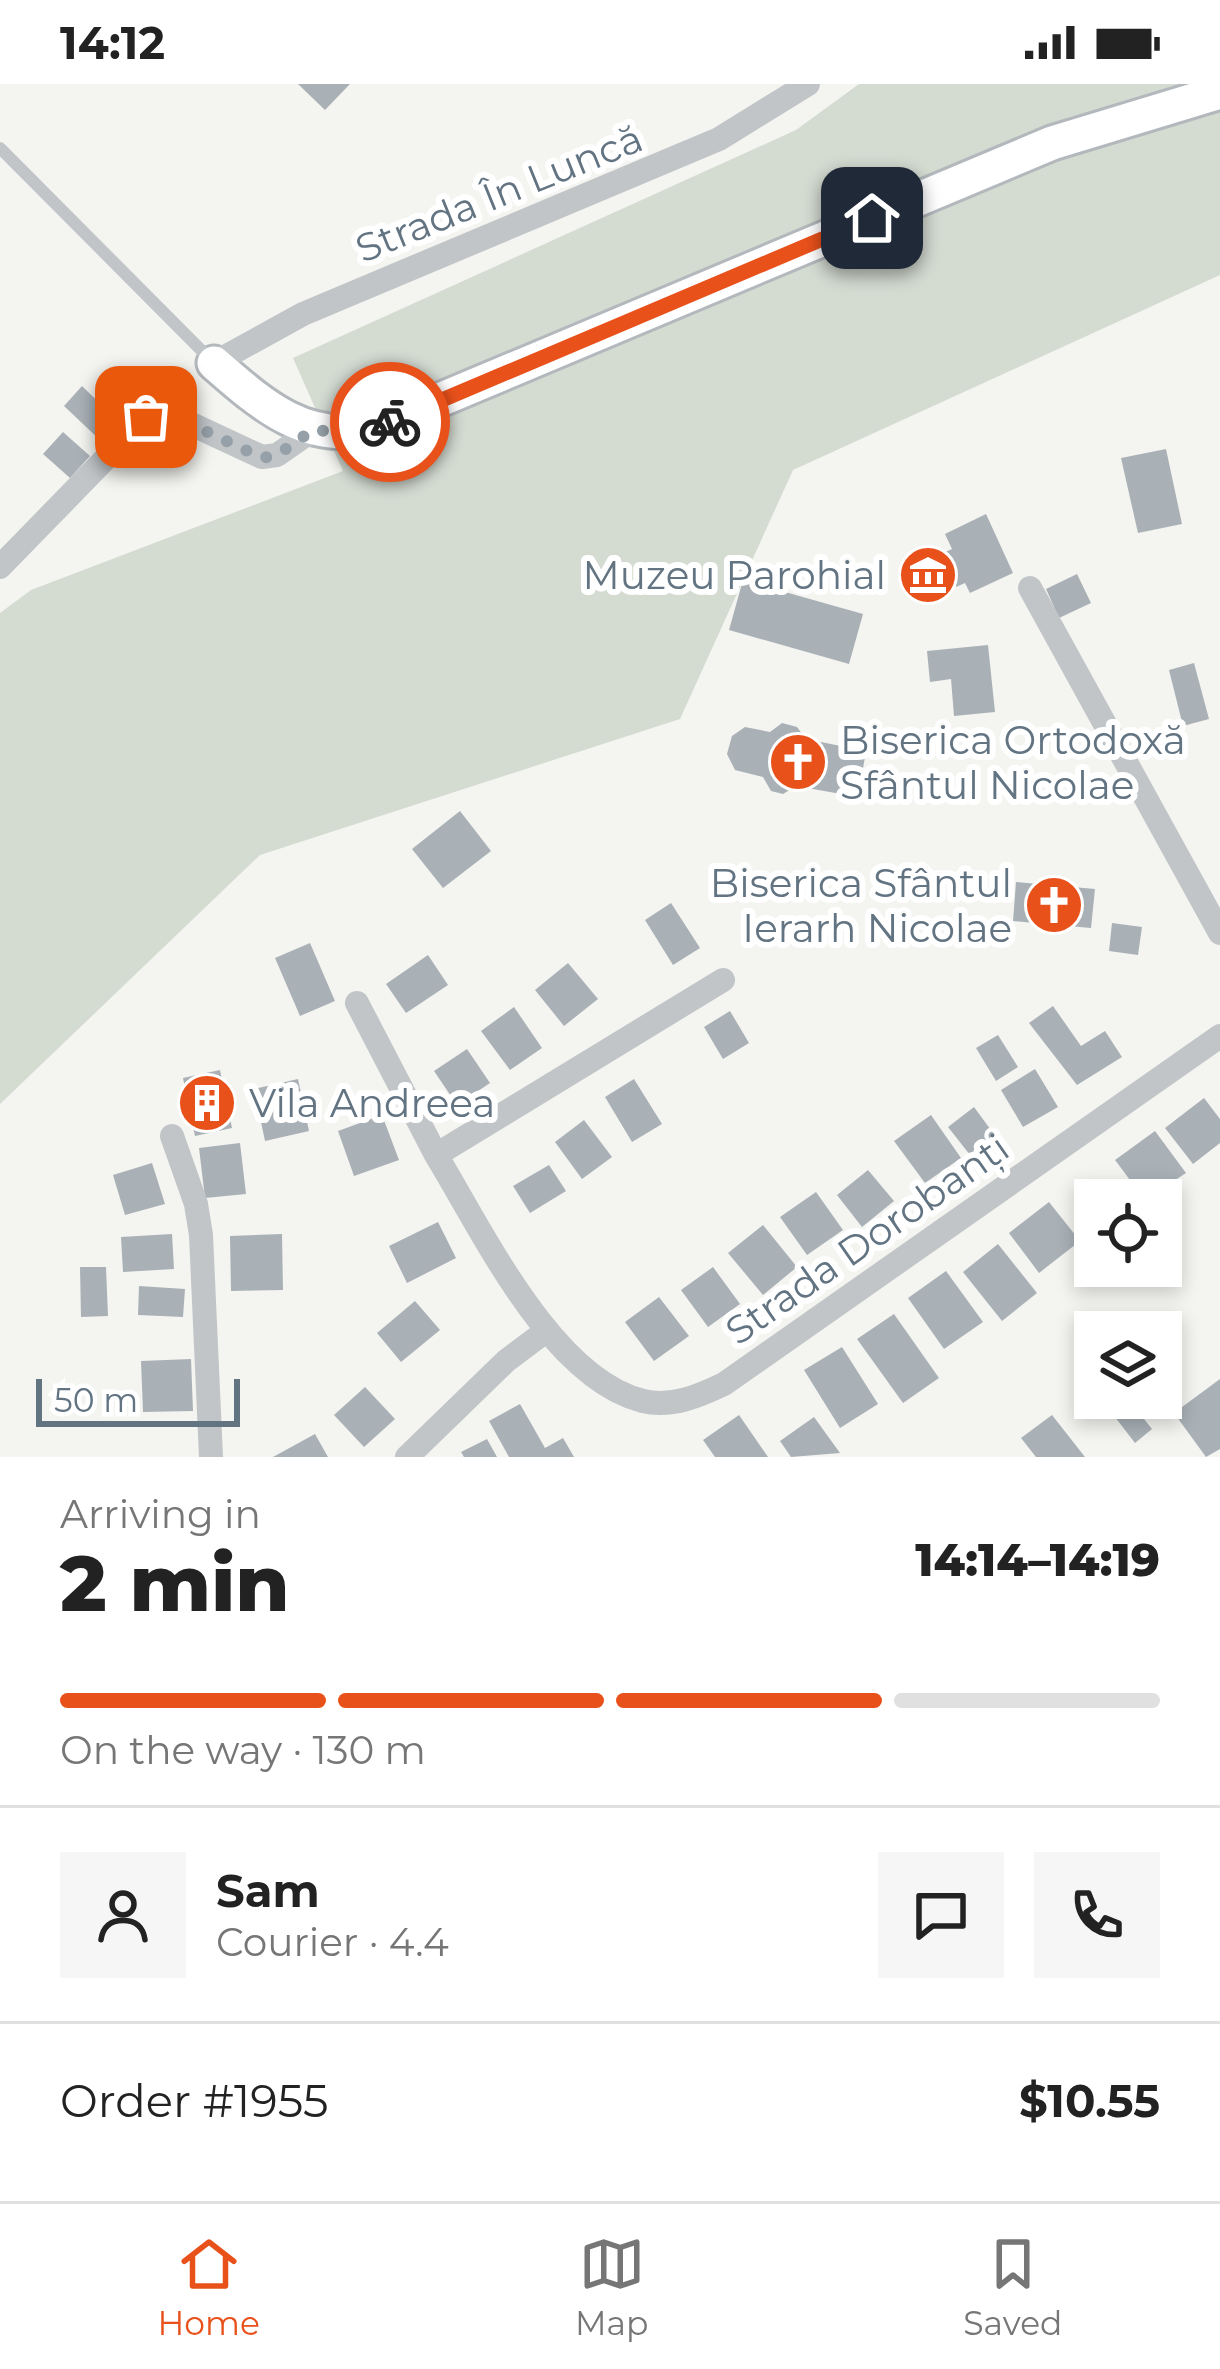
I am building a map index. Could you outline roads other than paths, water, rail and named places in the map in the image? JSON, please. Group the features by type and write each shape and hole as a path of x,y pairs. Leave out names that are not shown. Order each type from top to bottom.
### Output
{"street":[{"name":"Strada În Luncă","path":"214,363 303,314 718,139 808,84"},
{"path":"214,363 259,402 313,430 335,434 373,428 1052,143 1220,92"},
{"path":"0,567 146,417 176,417 262,458 277,455 313,430"},
{"path":"1030,588 1220,933"},
{"path":"436,1155 723,980"},
{"name":"Strada Dorobanți","path":"357,1004 436,1155 546,1331 618,1392 646,1402 680,1402 705,1393 1220,1036"},
{"path":"172,1136 196,1204 201,1235 211,1457"},
{"path":"407,1457 506,1361 546,1331"}],"lane":[{"path":"0,148 214,363"}],"place":[{"name":"Muzeu Parohial","path":"928,575"},
{"name":"Biserica Ortodoxă Sfântul Nicolae","path":"798,762"},
{"name":"Biserica Sfântul Ierarh Nicolae","path":"1054,905"},
{"name":"Vila Andreea","path":"207,1103"}]}
